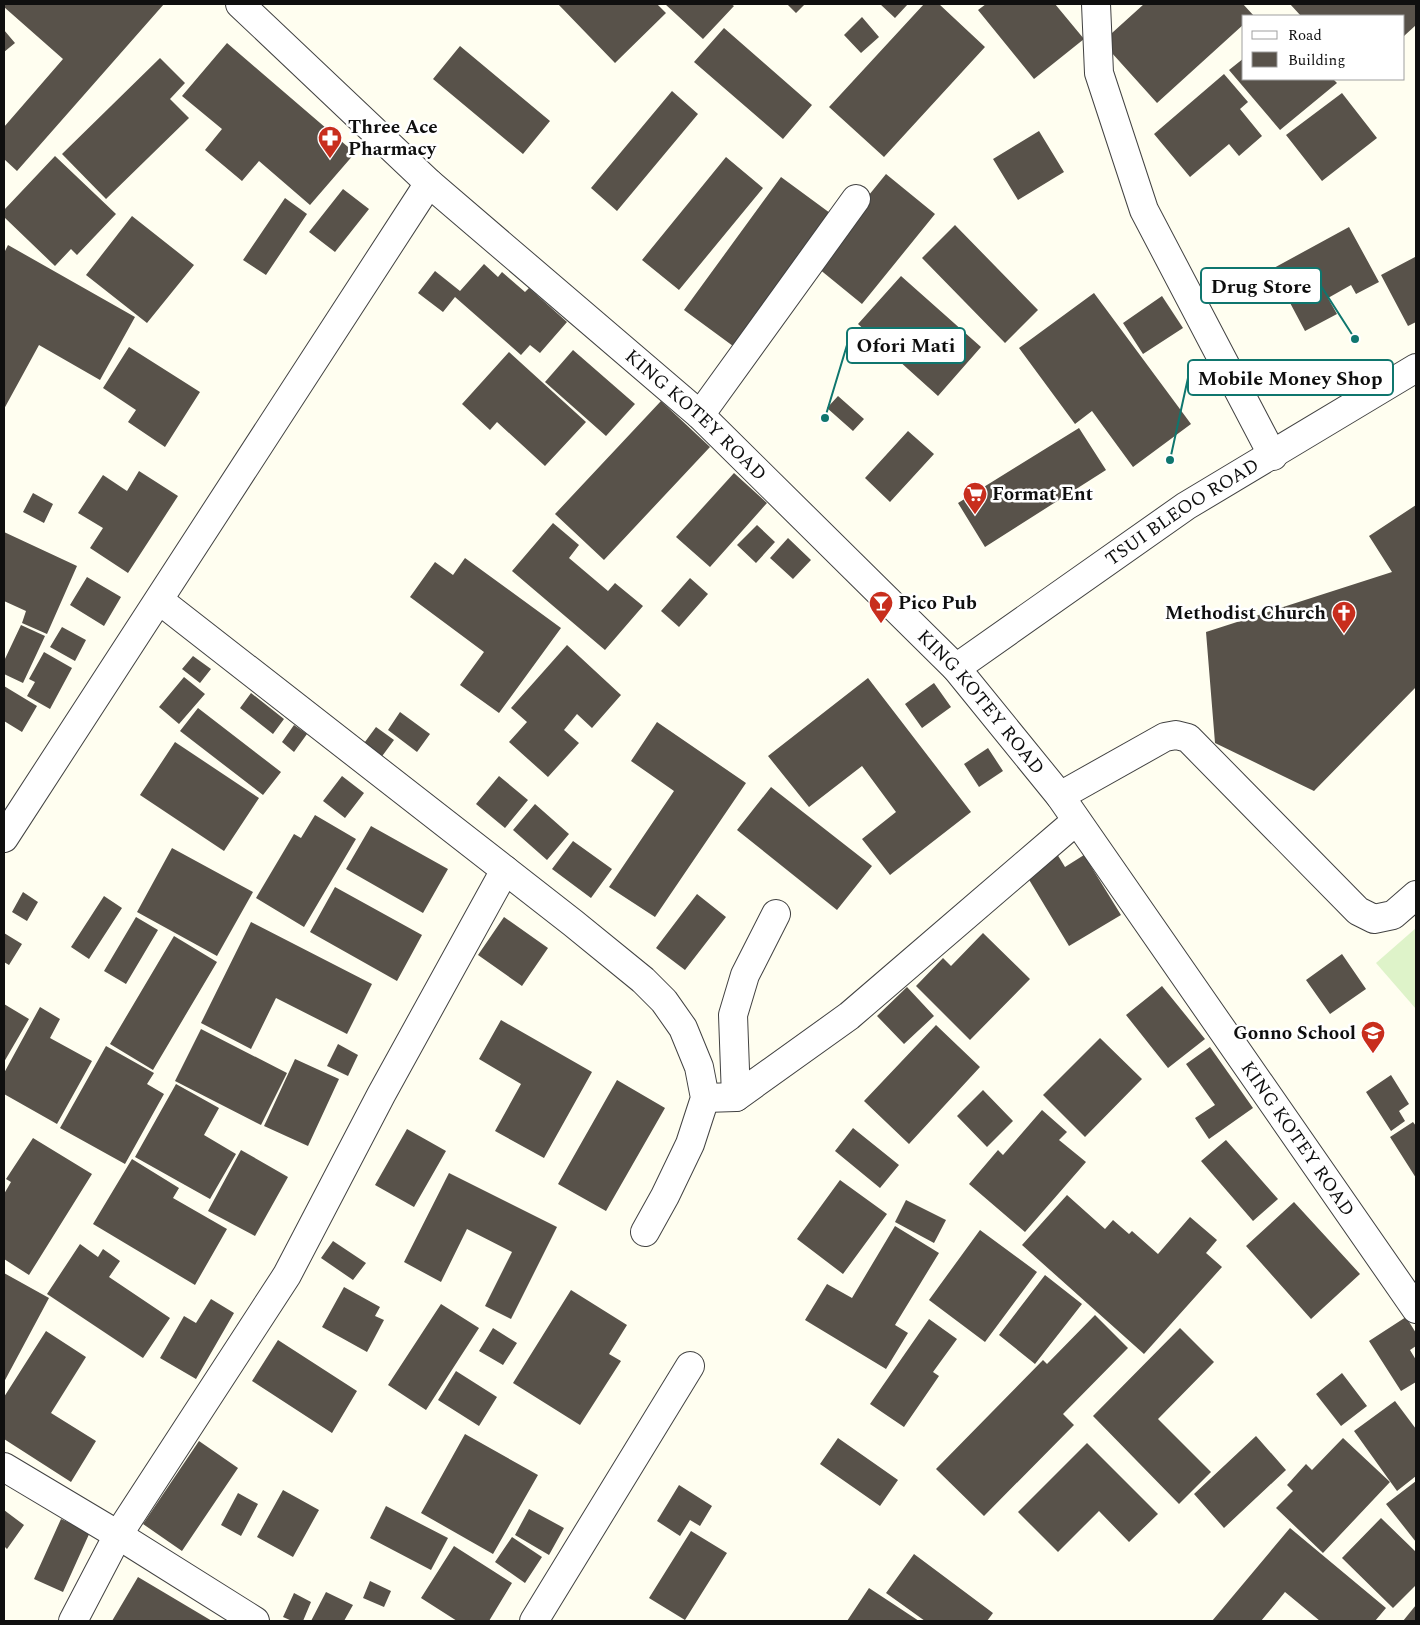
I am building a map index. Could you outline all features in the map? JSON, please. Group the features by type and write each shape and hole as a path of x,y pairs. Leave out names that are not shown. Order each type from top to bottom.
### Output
{"street":[{"name":"KING KOTEY ROAD","path":"240,4 429,183 700,415 956,668 1060,796 1416,1309"},
{"path":"1096,4 1099,73 1144,210 1273,456"},
{"path":"4,838 429,183"},
{"path":"700,415 856,199"},
{"name":"TSUI BLEOO ROAD","path":"956,668 1186,506 1273,456 1416,368"},
{"path":"159,600 505,870 643,980 664,1001 683,1028 699,1067 705,1098 690,1144 645,1232"},
{"path":"1060,796 1166,737 1176,735 1188,738 1358,911 1374,919 1393,915 1416,895"},
{"path":"705,1098 736,1097 849,1016 1076,821"},
{"path":"73,1621 118,1535 287,1275 381,1095 505,870"},
{"path":"736,1097 733,1015 745,975 776,914"},
{"path":"534,1621 690,1366"},
{"path":"4,1467 118,1535 255,1621"}],"green space":[{"path":"1416,928 1416,1009 1376,963"}],"building":[{"path":"4,4 164,4 17,171 4,159 4,127 63,59 4,7"},
{"path":"558,4 657,4 666,13 615,63"},
{"path":"665,4 731,4 734,6 703,39"},
{"path":"787,4 805,4 796,13"},
{"path":"880,4 908,4 895,18"},
{"path":"924,4 939,4 985,47 884,157 829,107"},
{"path":"986,4 1055,4 1084,39 1034,79 978,10"},
{"path":"1144,4 1243,4 1253,15 1242,15 1242,26 1157,103 1102,42"},
{"path":"1290,4 1416,4 1416,25 1405,35 1405,15 1300,15"},
{"path":"862,17 879,37 861,53 844,35"},
{"path":"724,28 812,105 783,139 694,62"},
{"path":"4,30 15,43 4,52"},
{"path":"227,43 355,153 310,205 259,161 242,181 205,150 222,129 182,96"},
{"path":"460,46 550,121 523,154 433,79"},
{"path":"160,58 185,83 170,99 189,118 106,199 62,154"},
{"path":"1242,60 1242,80 1334,80 1337,83 1280,130 1229,70"},
{"path":"1224,74 1248,102 1240,109 1262,136 1239,156 1229,144 1190,177 1154,134"},
{"path":"672,91 698,114 617,211 591,188"},
{"path":"1342,93 1377,138 1322,181 1286,135"},
{"path":"1039,131 1064,172 1018,200 993,159"},
{"path":"55,156 116,214 77,255 71,249 55,266 4,217 4,210"},
{"path":"726,157 763,188 679,290 642,260"},
{"path":"886,174 935,214 862,304 813,264"},
{"path":"781,177 830,213 733,346 684,310"},
{"path":"343,189 369,209 335,252 309,232"},
{"path":"285,198 307,214 266,275 243,260"},
{"path":"132,216 194,265 147,323 86,275"},
{"path":"955,225 1038,310 1005,343 922,258"},
{"path":"1349,227 1379,282 1356,294 1351,285 1328,298 1337,314 1305,331 1272,269"},
{"path":"8,245 135,317 100,380 39,345 4,409 4,253"},
{"path":"1415,257 1416,322 1408,326 1381,275"},
{"path":"484,264 498,277 502,272 525,292 529,288 567,322 540,353 530,345 521,355 455,297 443,312 418,293 435,271 460,291"},
{"path":"901,276 981,347 938,396 858,324"},
{"path":"1094,293 1191,424 1133,467 1092,411 1075,424 1019,348"},
{"path":"1162,296 1183,328 1143,354 1123,323"},
{"path":"129,347 200,392 165,447 128,422 136,410 103,388"},
{"path":"573,350 635,404 606,436 545,382"},
{"path":"509,352 586,422 545,466 497,422 490,430 462,404"},
{"path":"838,396 864,419 853,431 827,408"},
{"path":"661,401 710,447 604,560 555,514"},
{"path":"1079,428 1106,470 985,547 958,503"},
{"path":"908,431 934,454 890,502 865,478"},
{"path":"139,471 178,496 128,573 90,548 103,528 78,513 103,475 127,491"},
{"path":"734,473 767,503 710,567 676,537"},
{"path":"33,493 53,504 44,523 23,512"},
{"path":"1416,505 1416,687 1314,791 1215,743 1206,632 1392,572 1369,536"},
{"path":"553,523 579,545 569,558 608,591 615,583 643,606 605,650 512,571"},
{"path":"757,525 775,542 756,563 737,545"},
{"path":"4,532 77,566 47,634 22,623 26,611 4,601"},
{"path":"788,538 811,560 793,579 770,558"},
{"path":"465,558 561,628 499,713 460,685 484,652 410,597 435,562 453,575"},
{"path":"87,577 121,597 104,626 70,605"},
{"path":"690,578 708,594 679,627 661,611"},
{"path":"21,625 45,636 23,683 4,674 4,661"},
{"path":"62,627 86,640 75,661 50,647"},
{"path":"567,645 621,695 592,728 577,714 564,730 579,743 548,777 509,742 527,722 511,708"},
{"path":"44,652 72,668 50,709 27,696 35,682 29,679"},
{"path":"193,656 211,669 200,683 182,669"},
{"path":"184,677 205,694 179,724 159,707"},
{"path":"868,678 971,812 890,875 862,839 896,812 862,766 809,807 768,756"},
{"path":"934,683 951,707 922,728 905,704"},
{"path":"4,686 37,706 22,732 4,721"},
{"path":"251,693 284,719 273,734 240,708"},
{"path":"198,708 281,772 263,795 180,731"},
{"path":"400,712 430,734 417,752 388,730"},
{"path":"657,722 746,783 655,917 609,887 674,791 631,761"},
{"path":"294,725 307,734 294,752 282,742"},
{"path":"376,727 394,740 380,759 362,746"},
{"path":"175,742 259,798 224,851 140,795"},
{"path":"988,748 1003,771 979,787 964,764"},
{"path":"342,776 364,793 345,818 323,801"},
{"path":"499,776 528,800 505,828 476,804"},
{"path":"771,787 872,866 837,910 737,830"},
{"path":"535,804 569,834 547,860 513,830"},
{"path":"315,815 356,839 304,927 256,898 294,834 301,838"},
{"path":"371,826 448,869 423,913 346,869"},
{"path":"573,841 612,869 591,898 552,869"},
{"path":"172,848 253,892 217,956 137,912"},
{"path":"1057,854 1065,867 1084,855 1121,915 1069,946 1025,873"},
{"path":"335,887 422,935 397,981 310,932"},
{"path":"23,892 38,902 27,921 12,912"},
{"path":"697,894 726,917 685,970 656,948"},
{"path":"104,896 122,908 89,959 71,947"},
{"path":"136,917 158,930 126,984 104,971"},
{"path":"504,917 548,948 522,986 478,955"},
{"path":"251,922 372,984 347,1034 276,998 251,1049 201,1023"},
{"path":"4,933 22,944 9,965 4,962"},
{"path":"983,933 1030,979 970,1040 916,986 943,958 951,966"},
{"path":"174,936 217,962 153,1070 110,1044"},
{"path":"1342,954 1366,989 1330,1014 1306,980"},
{"path":"1162,986 1205,1039 1168,1068 1126,1015"},
{"path":"907,987 934,1016 904,1044 877,1016"},
{"path":"4,1004 29,1019 4,1062"},
{"path":"40,1007 60,1019 50,1038 92,1061 57,1124 4,1094 4,1073"},
{"path":"501,1020 592,1072 544,1158 495,1131 521,1084 479,1059"},
{"path":"936,1025 980,1067 909,1144 864,1101"},
{"path":"201,1029 287,1073 261,1125 175,1081"},
{"path":"1100,1038 1142,1079 1085,1137 1043,1095"},
{"path":"338,1044 358,1055 348,1076 327,1066"},
{"path":"106,1046 154,1073 147,1084 164,1094 125,1164 60,1128"},
{"path":"1210,1047 1253,1108 1209,1139 1195,1118 1215,1105 1186,1064"},
{"path":"295,1059 339,1079 308,1146 264,1126"},
{"path":"1391,1075 1409,1104 1399,1111 1405,1121 1391,1131 1366,1092"},
{"path":"617,1080 665,1108 606,1211 558,1184"},
{"path":"176,1084 219,1108 204,1135 236,1154 210,1199 135,1157"},
{"path":"983,1090 1013,1121 987,1147 957,1116"},
{"path":"1042,1110 1067,1132 1059,1140 1086,1162 1025,1232 969,1184 998,1150 1003,1155"},
{"path":"1413,1122 1416,1126 1416,1178 1390,1137"},
{"path":"853,1128 899,1165 880,1188 835,1151"},
{"path":"407,1129 446,1151 414,1207 375,1185"},
{"path":"33,1138 92,1174 29,1275 4,1259 4,1194 11,1182 6,1179"},
{"path":"1226,1140 1278,1199 1253,1221 1201,1161"},
{"path":"241,1150 288,1177 255,1236 208,1211"},
{"path":"132,1159 179,1188 173,1198 227,1229 195,1285 93,1224"},
{"path":"449,1173 557,1227 511,1319 485,1306 512,1252 467,1229 441,1282 404,1262"},
{"path":"840,1180 887,1214 843,1274 797,1239"},
{"path":"1067,1195 1105,1229 1113,1220 1129,1234 1132,1231 1158,1254 1190,1217 1217,1240 1206,1253 1222,1267 1144,1354 1022,1245"},
{"path":"906,1200 946,1220 934,1243 895,1222"},
{"path":"1294,1202 1360,1274 1311,1319 1246,1246"},
{"path":"895,1226 939,1253 895,1325 908,1333 886,1369 805,1320 827,1284 852,1298"},
{"path":"980,1230 1037,1272 985,1342 929,1300"},
{"path":"333,1241 366,1263 353,1280 321,1258"},
{"path":"80,1244 98,1257 103,1249 120,1261 109,1277 170,1318 143,1358 47,1294"},
{"path":"4,1273 49,1298 4,1382"},
{"path":"1045,1275 1082,1304 1035,1364 999,1335"},
{"path":"344,1287 380,1307 375,1316 384,1320 367,1352 322,1327"},
{"path":"571,1290 627,1325 609,1354 621,1361 580,1425 513,1383"},
{"path":"211,1299 234,1313 196,1379 160,1358 184,1316 196,1323"},
{"path":"441,1304 479,1328 426,1410 388,1385"},
{"path":"1095,1315 1128,1348 1063,1414 1074,1425 984,1516 936,1469 1043,1360 1047,1364"},
{"path":"1406,1317 1416,1333 1416,1346 1410,1350 1416,1360 1416,1382 1401,1391 1369,1341"},
{"path":"929,1319 957,1339 933,1372 939,1376 904,1427 870,1404"},
{"path":"493,1328 517,1343 503,1365 479,1351"},
{"path":"1180,1328 1214,1362 1158,1419 1211,1472 1179,1504 1093,1416"},
{"path":"46,1331 86,1357 51,1413 96,1441 71,1482 4,1439 4,1397"},
{"path":"278,1340 357,1391 332,1433 252,1381"},
{"path":"456,1371 497,1397 479,1426 438,1400"},
{"path":"1342,1373 1367,1406 1341,1426 1316,1394"},
{"path":"1395,1401 1416,1429 1416,1476 1397,1491 1354,1431"},
{"path":"465,1434 538,1475 493,1554 421,1513"},
{"path":"1256,1436 1286,1470 1224,1528 1194,1494"},
{"path":"838,1438 898,1480 880,1506 820,1464"},
{"path":"1343,1438 1390,1482 1323,1553 1276,1508 1293,1491 1287,1485 1306,1464 1312,1470"},
{"path":"199,1441 238,1468 182,1551 143,1524"},
{"path":"1087,1443 1158,1514 1129,1542 1099,1511 1058,1552 1018,1512"},
{"path":"1416,1481 1416,1542 1386,1504"},
{"path":"679,1485 712,1506 700,1526 690,1520 680,1536 657,1521"},
{"path":"283,1490 319,1510 293,1557 257,1537"},
{"path":"238,1493 258,1504 241,1536 221,1525"},
{"path":"386,1506 448,1538 431,1570 370,1538"},
{"path":"529,1509 564,1528 549,1555 515,1535"},
{"path":"4,1510 24,1525 7,1549 4,1546"},
{"path":"1381,1518 1416,1552 1416,1585 1393,1608 1342,1558"},
{"path":"61,1519 90,1532 63,1592 34,1579"},
{"path":"1290,1528 1386,1608 1375,1621 1320,1621 1285,1592 1261,1621 1212,1621"},
{"path":"691,1531 727,1553 685,1620 649,1598"},
{"path":"512,1537 542,1557 525,1583 495,1562"},
{"path":"454,1546 512,1583 489,1621 457,1621 421,1598"},
{"path":"914,1554 993,1613 987,1621 925,1621 886,1593"},
{"path":"138,1577 212,1621 112,1621"},
{"path":"370,1581 391,1591 384,1607 363,1598"},
{"path":"869,1588 919,1621 847,1621"},
{"path":"326,1592 353,1605 344,1621 311,1621"},
{"path":"294,1593 311,1602 303,1621 292,1621 283,1617"},
{"path":"1416,1605 1416,1621 1403,1621"}],"place":[{"name":"Three Ace Pharmacy","path":"330,159"},
{"name":"Drug Store","path":"1355,339"},
{"name":"Ofori Mati","path":"825,418"},
{"name":"Mobile Money Shop","path":"1170,460"},
{"name":"Format Ent","path":"975,515"},
{"name":"Pico Pub","path":"881,624"},
{"name":"Methodist Church","path":"1344,634"},
{"name":"Gonno School","path":"1373,1054"}]}
